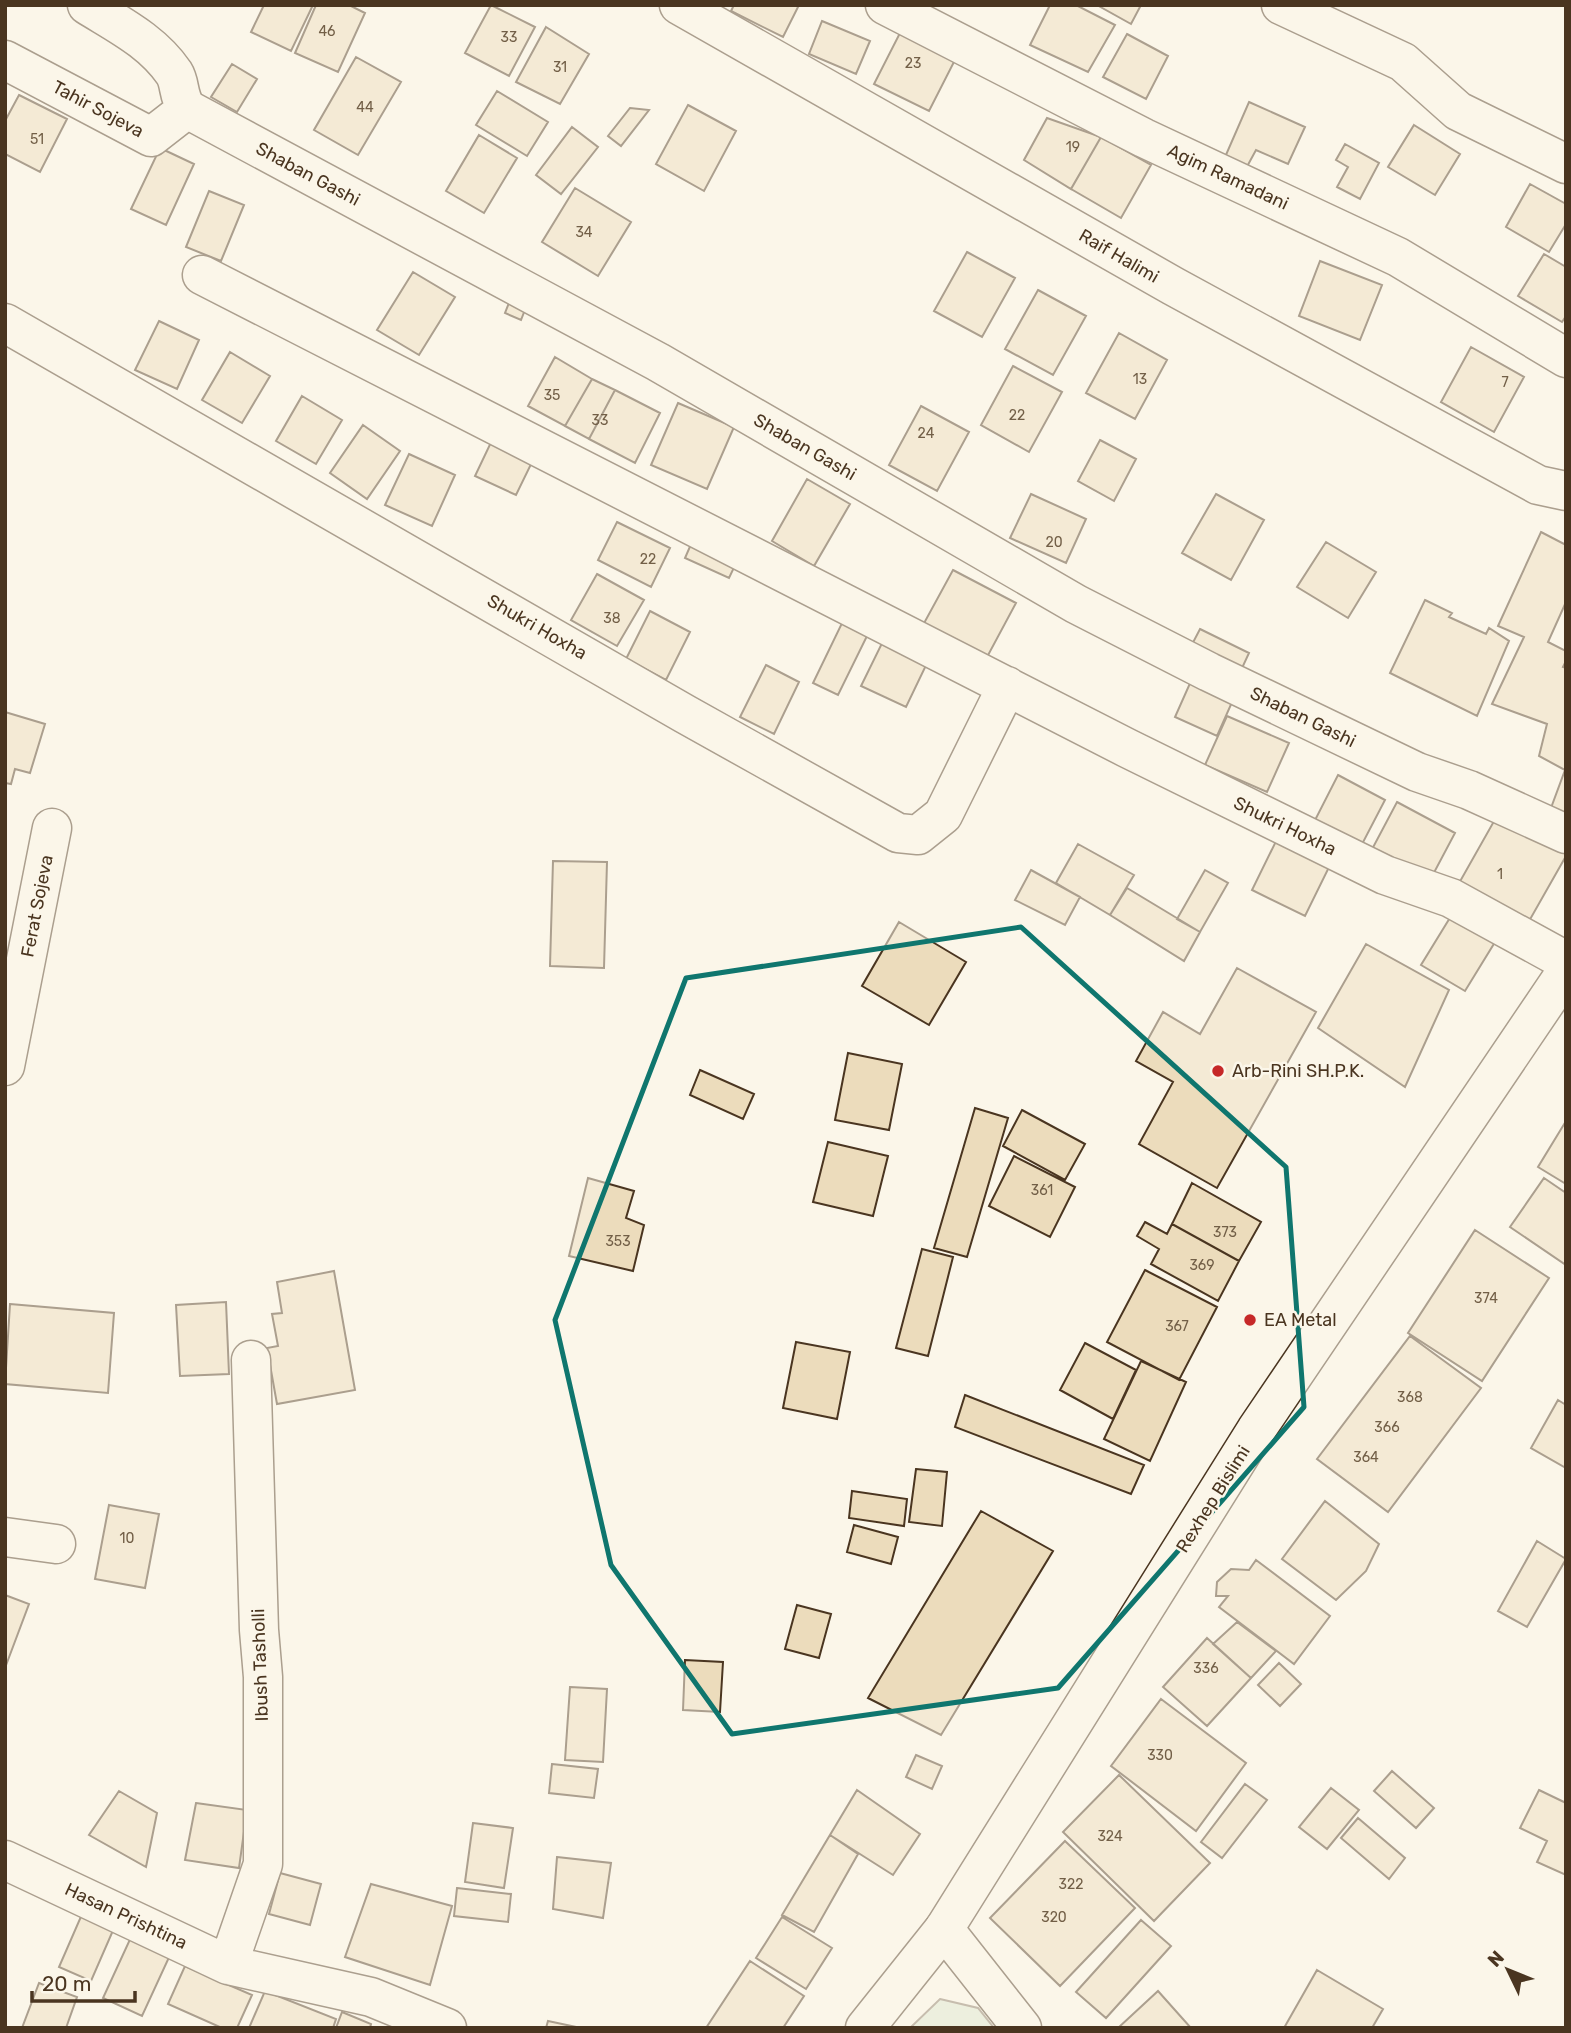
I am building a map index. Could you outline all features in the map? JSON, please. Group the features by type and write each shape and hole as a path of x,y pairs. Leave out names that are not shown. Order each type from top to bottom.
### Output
{"street":[{"path":"87,5 142,37 176,75 179,99 187,109"},
{"name":"Raif Halimi","path":"679,5 1173,286 1538,485 1566,491"},
{"name":"Agim Ramadani","path":"885,5 1144,138 1398,257 1566,358"},
{"path":"1281,5 1403,62 1458,111 1566,164"},
{"name":"Tahir Sojeva","path":"5,60 151,137 187,109"},
{"name":"Shaban Gashi","path":"187,109 658,362 1076,604 1209,672 1417,772 1469,790 1566,834"},
{"name":"Shukri Hoxha","path":"202,275 1385,875 1451,898 1566,961"},
{"name":"Shukri Hoxha","path":"5,323 685,714 898,833 918,835 943,815 1007,685"},
{"name":"Ferat Sojeva","path":"5,1066 52,828"},
{"name":"Rexhep Bislimi","path":"865,2028 944,1928 1256,1430 1566,972"},
{"name":"Ibush Tasholli","path":"228,1965 263,1864 262,1677 251,1360"},
{"path":"5,1537 56,1544"},
{"name":"Hasan Prishtina","path":"5,1860 228,1965 371,1997 447,2028"},
{"path":"944,1928 1021,2028"}],"highlighted area":[{"path":"1021,927 1286,1167 1304,1407 1058,1688 732,1734 611,1565 555,1320 686,978"}],"green space":[{"path":"940,1999 978,2008 994,2028 910,2028"}],"building":[{"path":"264,5 313,5 291,51 251,32"},
{"path":"316,5 349,5 365,13 338,72 295,53"},
{"path":"491,5 535,27 509,76 465,53"},
{"path":"734,5 799,5 783,37 731,11"},
{"path":"1050,5 1076,5 1115,25 1088,72 1030,45"},
{"path":"1097,5 1141,5 1131,24"},
{"path":"822,21 870,41 856,74 809,54"},
{"path":"546,27 589,54 560,104 516,82"},
{"path":"902,29 957,56 929,111 874,84"},
{"path":"1127,34 1168,56 1146,99 1103,77"},
{"path":"356,57 401,82 358,155 314,130"},
{"path":"232,64 257,79 237,112 211,97"},
{"path":"497,91 548,122 527,156 476,125"},
{"path":"19,95 67,119 40,172 5,154 5,121"},
{"path":"1249,102 1305,127 1288,164 1256,150 1243,174 1222,164"},
{"path":"688,105 736,131 704,191 656,164"},
{"path":"630,108 649,110 621,146 608,136"},
{"path":"1047,118 1101,137 1071,189 1024,160"},
{"path":"1414,125 1460,154 1435,195 1388,167"},
{"path":"572,127 598,147 561,194 536,175"},
{"path":"479,135 517,158 484,213 446,191"},
{"path":"1101,137 1151,165 1121,218 1071,189"},
{"path":"1345,144 1379,163 1360,199 1337,187 1348,167 1336,160"},
{"path":"160,148 194,164 166,225 131,209"},
{"path":"1530,184 1566,204 1566,224 1549,252 1506,227"},
{"path":"575,188 631,222 598,276 542,242"},
{"path":"209,191 244,205 221,261 186,247"},
{"path":"967,252 1015,278 982,337 934,311"},
{"path":"1544,254 1566,267 1566,316 1562,322 1518,296"},
{"path":"1320,261 1382,285 1360,340 1299,316"},
{"path":"413,272 455,297 419,355 377,330"},
{"path":"1038,290 1086,316 1053,375 1005,349"},
{"path":"512,295 528,302 521,320 505,313"},
{"path":"159,321 199,340 177,389 135,370"},
{"path":"1119,333 1167,360 1135,419 1086,393"},
{"path":"1471,347 1524,377 1494,432 1441,402"},
{"path":"230,352 270,376 242,423 202,400"},
{"path":"555,357 592,379 565,426 528,406"},
{"path":"1013,366 1062,392 1029,452 981,425"},
{"path":"592,379 615,390 589,439 565,426"},
{"path":"615,390 660,413 635,463 589,439"},
{"path":"302,396 342,420 316,464 276,441"},
{"path":"678,403 734,427 707,489 651,465"},
{"path":"921,406 969,432 937,491 889,465"},
{"path":"363,425 400,451 367,499 330,473"},
{"path":"494,436 535,456 516,495 475,476"},
{"path":"1100,440 1136,459 1114,501 1078,481"},
{"path":"409,454 455,475 432,526 385,505"},
{"path":"807,479 850,504 814,566 772,541"},
{"path":"1031,494 1086,519 1066,563 1010,538"},
{"path":"1216,494 1264,520 1231,580 1182,553"},
{"path":"617,522 670,548 651,587 598,560"},
{"path":"1541,532 1564,544 1566,542 1566,602 1548,642 1566,651 1563,667 1566,668 1566,815 1551,808 1565,770 1539,756 1547,724 1492,704 1524,637 1498,626"},
{"path":"695,535 740,555 729,578 685,558"},
{"path":"1326,542 1376,572 1348,618 1297,587"},
{"path":"953,570 1016,603 986,659 923,625"},
{"path":"597,574 644,600 617,646 571,620"},
{"path":"1425,600 1452,613 1449,617 1486,634 1489,628 1509,641 1477,716 1390,673"},
{"path":"650,611 690,632 666,680 626,659"},
{"path":"843,621 868,634 838,695 813,683"},
{"path":"1200,629 1249,653 1237,679 1187,654"},
{"path":"886,635 930,657 906,707 861,686"},
{"path":"766,665 799,682 774,734 740,717"},
{"path":"1195,672 1237,691 1217,736 1175,717"},
{"path":"5,712 45,724 30,773 15,769 11,784 5,783"},
{"path":"1227,716 1289,743 1267,792 1205,765"},
{"path":"1338,775 1385,800 1359,850 1312,826"},
{"path":"1397,802 1455,833 1428,884 1370,853"},
{"path":"1502,807 1566,842 1566,856 1524,930 1454,892"},
{"path":"1282,829 1335,855 1305,916 1252,890"},
{"path":"1078,844 1134,875 1110,915 1056,883"},
{"path":"553,861 607,862 604,968 550,966"},
{"path":"1031,870 1080,897 1065,925 1015,900"},
{"path":"1205,870 1228,883 1200,932 1177,919"},
{"path":"1127,888 1200,932 1184,961 1110,915"},
{"path":"1459,903 1503,929 1465,991 1421,965"},
{"path":"899,922 966,962 929,1025 862,986"},
{"path":"1366,944 1449,990 1405,1087 1318,1028"},
{"name":"Arb-Rini SH.P.K.","path":"1237,968 1316,1012 1217,1188 1139,1144 1173,1082 1136,1061 1163,1012 1200,1034"},
{"path":"848,1053 902,1064 889,1130 835,1120"},
{"path":"700,1070 754,1094 743,1119 690,1095"},
{"path":"975,1108 1008,1118 967,1257 934,1248"},
{"path":"1022,1110 1085,1144 1065,1180 1003,1146"},
{"path":"1566,1121 1566,1184 1538,1167"},
{"path":"828,1142 888,1156 873,1216 813,1202"},
{"path":"1014,1156 1075,1187 1050,1237 989,1206"},
{"path":"588,1178 634,1191 626,1218 644,1225 633,1271 569,1256"},
{"path":"1544,1178 1566,1193 1566,1265 1510,1227"},
{"path":"1192,1183 1261,1222 1239,1261 1172,1224"},
{"path":"1145,1222 1167,1234 1172,1224 1239,1261 1218,1301 1151,1264 1159,1249 1137,1236"},
{"path":"1475,1230 1549,1278 1482,1381 1408,1333"},
{"path":"922,1249 953,1257 928,1356 896,1348"},
{"path":"1145,1270 1217,1307 1179,1380 1107,1342"},
{"path":"334,1271 355,1390 277,1404 267,1348 278,1346 272,1314 282,1313 277,1282"},
{"path":"226,1302 229,1374 180,1376 176,1305"},
{"path":"10,1304 114,1313 108,1393 5,1384"},
{"path":"1410,1336 1481,1388 1388,1512 1317,1459"},
{"path":"796,1342 850,1352 837,1419 783,1408"},
{"path":"1085,1343 1136,1370 1113,1419 1060,1390"},
{"path":"1141,1361 1186,1382 1150,1461 1104,1439"},
{"path":"965,1395 1144,1465 1131,1494 955,1427"},
{"path":"1558,1400 1566,1405 1566,1468 1531,1448"},
{"path":"916,1469 947,1472 942,1526 909,1522"},
{"path":"852,1491 907,1499 904,1526 849,1518"},
{"path":"1325,1501 1379,1544 1366,1571 1336,1600 1282,1559"},
{"path":"109,1505 159,1514 145,1588 95,1579"},
{"path":"981,1511 1053,1551 941,1735 868,1698"},
{"path":"854,1525 898,1537 891,1564 847,1552"},
{"path":"1537,1541 1566,1559 1527,1627 1498,1611"},
{"path":"1256,1560 1330,1616 1294,1664 1219,1607 1228,1596 1216,1596 1217,1582 1231,1569 1249,1570"},
{"path":"5,1595 29,1604 5,1668"},
{"path":"797,1605 831,1614 819,1658 785,1649"},
{"path":"1237,1622 1276,1651 1251,1678 1213,1644"},
{"path":"1207,1638 1251,1678 1207,1726 1163,1687"},
{"path":"685,1660 723,1662 720,1712 683,1710"},
{"path":"1279,1663 1301,1684 1280,1706 1258,1685"},
{"path":"570,1687 607,1689 603,1762 565,1760"},
{"path":"1161,1699 1246,1763 1196,1831 1111,1766"},
{"path":"916,1755 942,1766 932,1789 906,1777"},
{"path":"552,1764 598,1769 594,1798 549,1793"},
{"path":"1392,1771 1434,1808 1416,1828 1374,1791"},
{"path":"1119,1775 1210,1863 1154,1921 1063,1832"},
{"path":"1245,1784 1267,1800 1222,1858 1201,1842"},
{"path":"1331,1788 1359,1810 1327,1849 1299,1827"},
{"path":"857,1790 920,1834 893,1875 830,1835"},
{"path":"1539,1790 1566,1803 1566,1875 1537,1862 1547,1841 1520,1828"},
{"path":"119,1791 157,1813 146,1867 89,1835"},
{"path":"196,1803 247,1810 239,1868 185,1860"},
{"path":"1358,1818 1405,1858 1389,1879 1341,1838"},
{"path":"473,1823 513,1828 504,1888 465,1882"},
{"path":"830,1835 858,1854 814,1932 782,1915"},
{"path":"1065,1841 1135,1908 1060,1986 990,1918"},
{"path":"557,1857 611,1863 603,1918 553,1909"},
{"path":"280,1873 321,1884 310,1925 269,1914"},
{"path":"371,1884 452,1906 430,1985 345,1957"},
{"path":"457,1888 511,1894 508,1922 454,1916"},
{"path":"86,1905 118,1919 91,1981 59,1967"},
{"path":"782,1917 832,1948 806,1989 756,1958"},
{"path":"1141,1920 1171,1946 1106,2018 1076,1992"},
{"path":"132,1935 171,1953 142,2016 103,1998"},
{"path":"750,1961 804,1996 783,2028 706,2028"},
{"path":"185,1966 252,1995 237,2028 222,2028 168,2004"},
{"path":"1317,1970 1383,2009 1372,2028 1284,2028"},
{"path":"39,1983 77,1997 66,2028 22,2028"},
{"path":"265,1991 336,2019 333,2028 249,2028"},
{"path":"1158,1991 1191,2028 1118,2028"},
{"path":"342,2012 371,2024 370,2028 336,2028"},
{"path":"548,2021 581,2028 546,2028"}],"place":[{"name":"Arb-Rini SH.P.K.","path":"1218,1071"},
{"name":"EA Metal","path":"1250,1320"}]}
